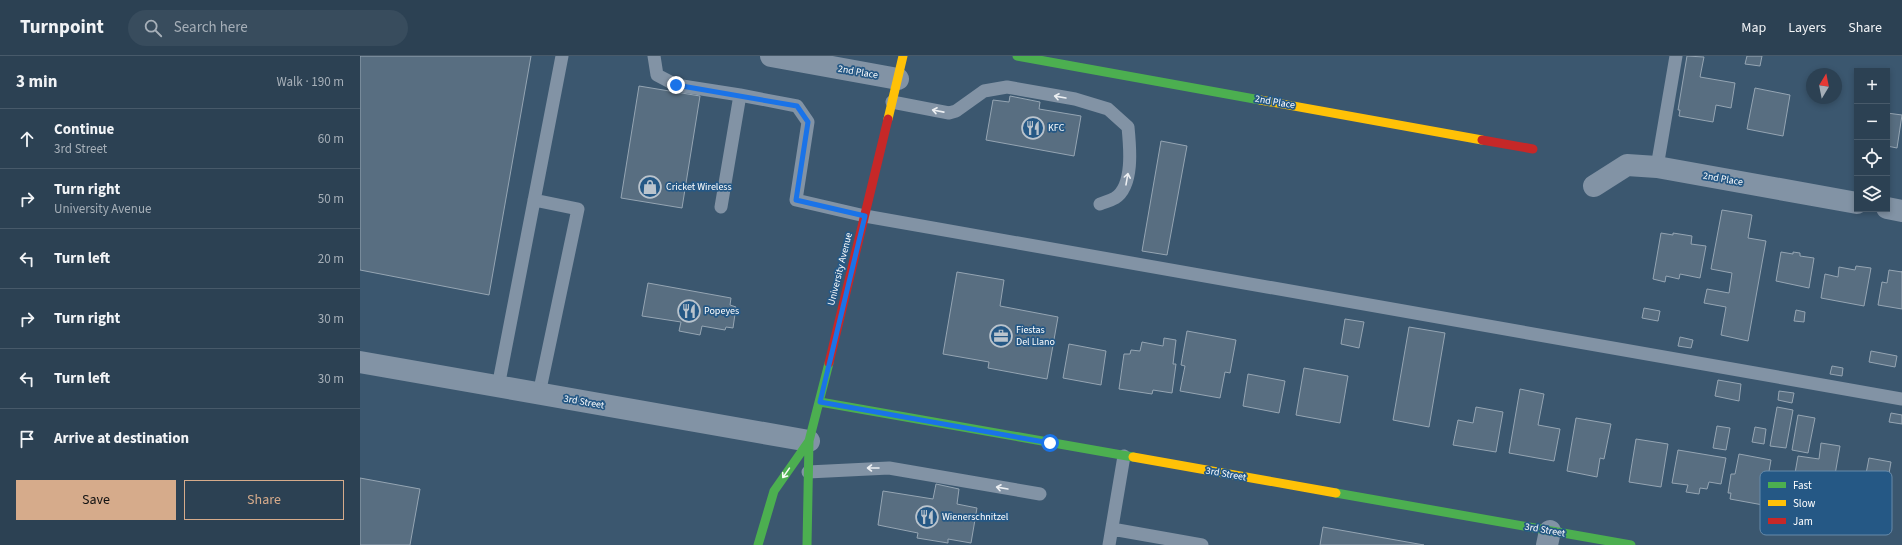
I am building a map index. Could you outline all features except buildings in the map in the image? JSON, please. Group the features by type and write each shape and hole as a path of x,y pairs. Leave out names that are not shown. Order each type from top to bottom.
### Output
{"street":[{"name":"2nd Place","path":"770,56 898,79"},
{"name":"University Avenue","path":"807,545 809,441 820,402 903,56"},
{"name":"2nd Place","path":"1020,56 1533,149"},
{"name":"2nd Place","path":"1594,186 1627,165 1657,167 1854,202"},
{"path":"1890,209 1902,211"},
{"name":"3rd Street","path":"360,362 809,441"},
{"name":"3rd Street","path":"820,402 1124,456 1548,538 1632,545"},
{"name":"University Avenue","path":"758,545 774,491 809,441"}],"lane":[{"path":"498,387 562,56"},
{"path":"654,56 657,75 676,85 797,106 808,122 796,200 865,216 1902,399"},
{"path":"1657,167 1676,56"},
{"path":"892,102 949,113 956,111 984,91 1007,88 1075,99 1108,109 1128,127 1131,155 1125,188 1115,198 1100,204"},
{"path":"721,207 740,95"},
{"path":"534,200 578,208 539,394"},
{"path":"1109,545 1124,456"},
{"path":"808,472 890,468 1040,494"},
{"path":"1112,529 1202,545"}],"traffic: fast":[{"path":"1017,56 1260,100"},
{"path":"807,545 809,441 829,363"},
{"path":"820,402 1133,457"},
{"path":"758,545 774,491 809,441"},
{"path":"1336,493 1631,545"}],"traffic: slow":[{"path":"888,119 903,56"},
{"path":"1260,100 1482,140"},
{"path":"1133,457 1336,493"}],"traffic: jam":[{"path":"829,363 888,119"},
{"path":"1482,140 1533,149"}],"place":[{"name":"KFC","path":"1033,128"},
{"name":"Cricket Wireless","path":"650,187"},
{"name":"Popeyes","path":"689,311"},
{"name":"Fiestas Del Llano","path":"1001,336"},
{"name":"Wienerschnitzel","path":"927,517"}],"route":[{"path":"676,85 797,106 808,122 796,200 865,216 820,402 1050,443"}]}
